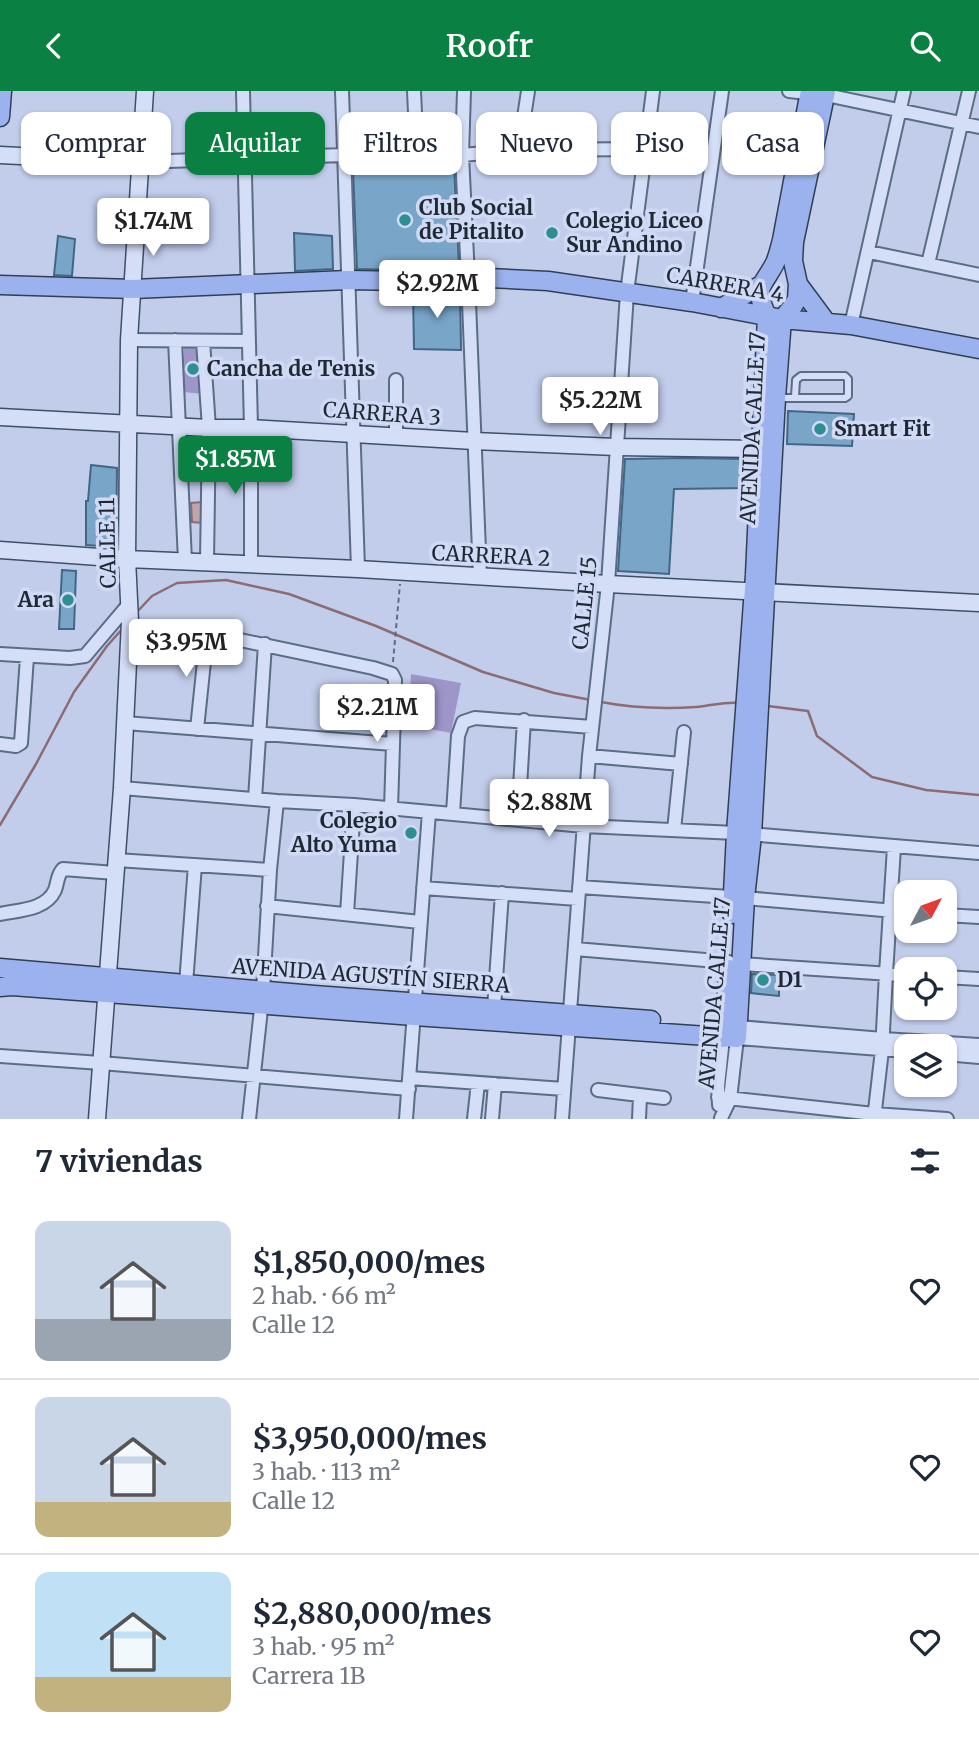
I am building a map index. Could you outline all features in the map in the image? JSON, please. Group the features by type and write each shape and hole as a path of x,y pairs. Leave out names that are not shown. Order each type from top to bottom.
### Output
{"main road":[{"path":"0,117 2,91"},
{"name":"CALLE 11","path":"144,112 145,91"},
{"path":"761,285 760,300 774,318 793,306 797,299 794,242 818,93"},
{"path":"721,308 761,285 776,261 818,93"},
{"path":"0,155 21,156"},
{"name":"CALLE 11","path":"97,1119 122,788 130,615 127,559 129,339 139,175"},
{"name":"CARRERA 4","path":"0,285 133,289 468,277 548,281 692,302 774,318 851,325 979,349"},
{"path":"798,284 827,323"},
{"name":"AVENIDA CALLE 17","path":"730,1032 776,398 774,318"},
{"name":"AVENIDA CALLE 17","path":"760,591 761,449 774,318"},
{"name":"CARRERA 3","path":"0,417 616,447 761,449"},
{"name":"CARRERA 2","path":"0,550 127,559 207,561 979,603"},
{"name":"AVENIDA AGUSTÍN SIERRA","path":"0,968 108,985 730,1032"},
{"name":"AVENIDA AGUSTÍN SIERRA","path":"0,987 186,984 262,998"},
{"name":"AVENIDA AGUSTÍN SIERRA","path":"414,1009 494,1008 568,1020"}],"street":[{"path":"243,91 243,112"},
{"path":"342,91 343,112"},
{"path":"414,91 415,112"},
{"path":"464,91 462,155 480,576"},
{"path":"525,112 528,91"},
{"name":"CALLE 15","path":"650,112 653,91"},
{"path":"692,302 722,91"},
{"path":"789,91 818,93 979,127"},
{"path":"851,325 904,91"},
{"path":"928,264 969,91"},
{"path":"462,155 476,154"},
{"path":"244,175 251,428 251,565"},
{"path":"345,175 358,569"},
{"name":"CALLE 15","path":"562,1119 589,756 608,584 626,293 642,175"},
{"path":"869,253 979,275"},
{"path":"129,339 248,341"},
{"path":"175,341 185,561"},
{"path":"204,341 209,428 207,561"},
{"path":"396,380 396,437"},
{"path":"0,654 27,657 85,656 130,615 373,667 394,677 391,809"},
{"path":"197,729 207,633"},
{"path":"256,799 265,645"},
{"path":"0,744 16,746 21,743 27,657"},
{"path":"453,814 458,736 463,722 475,718 592,727"},
{"path":"518,820 524,720"},
{"path":"125,723 393,744"},
{"path":"674,830 684,732"},
{"path":"589,756 681,764"},
{"path":"122,788 584,826 744,834 979,853"},
{"path":"249,1119 278,801"},
{"path":"347,913 354,805"},
{"path":"406,1119 429,812"},
{"path":"874,1116 883,1044 894,847"},
{"path":"186,984 195,865"},
{"path":"0,914 42,904 49,899 62,869 195,865 270,870"},
{"path":"423,888 502,893 739,898 894,911"},
{"path":"494,1008 502,893"},
{"path":"267,906 420,922"},
{"path":"957,916 979,917"},
{"path":"575,949 894,974"},
{"path":"957,978 979,979"},
{"path":"730,1032 883,1044 979,1045"},
{"name":"AVENIDA CALLE 17","path":"721,1119 730,1032"},
{"path":"883,1044 894,1047"},
{"path":"957,1055 979,1057"},
{"path":"0,1056 253,1075 409,1084 478,1083 564,1089"},
{"path":"474,1119 478,1083"},
{"path":"492,1119 495,1084"},
{"path":"598,1090 664,1097"},
{"path":"639,1119 640,1096"},
{"path":"724,1098 874,1116 947,1119"}],"lane":[{"path":"776,398 845,398 848,396 848,379 845,376 801,376 796,380 795,397"}],"path":[{"path":"394,677 394,641 401,572"}],"shaded area":[{"name":"Cancha de Tenis","path":"184,345 203,345 204,394 183,392"},
{"path":"202,502 202,523 192,522 191,503"},
{"path":"411,674 461,683 451,733 409,725"}],"building":[{"name":"Club Social de Pitalito","path":"353,175 454,175 459,266 406,270 357,269"},
{"path":"294,233 332,236 333,269 295,271"},
{"path":"58,236 75,239 72,276 54,275"},
{"path":"460,290 461,350 414,349 413,292"},
{"name":"Smart Fit","path":"788,411 854,414 852,446 787,444"},
{"path":"625,459 749,459 748,488 674,489 669,574 618,571"},
{"path":"91,465 117,468 116,547 86,545 86,501"},
{"name":"Ara","path":"62,570 76,571 74,629 59,629"},
{"name":"D1","path":"752,974 779,975 779,996 751,993"}],"waterway":[{"path":"135,614 152,596 177,583 226,580 289,594 376,626 483,672 554,693 591,700"},
{"path":"0,825 74,692 124,627"},
{"path":"601,702 660,708 740,703"},
{"path":"768,706 808,711 817,736 872,777 926,790 979,795"}],"place":[{"name":"Club Social de Pitalito","path":"405,220"},
{"name":"Colegio Liceo Sur Andino","path":"552,233"},
{"name":"Cancha de Tenis","path":"193,369"},
{"name":"Smart Fit","path":"820,429"},
{"name":"Ara","path":"68,600"},
{"name":"Colegio Alto Yuma","path":"411,833"},
{"name":"D1","path":"763,980"}]}
